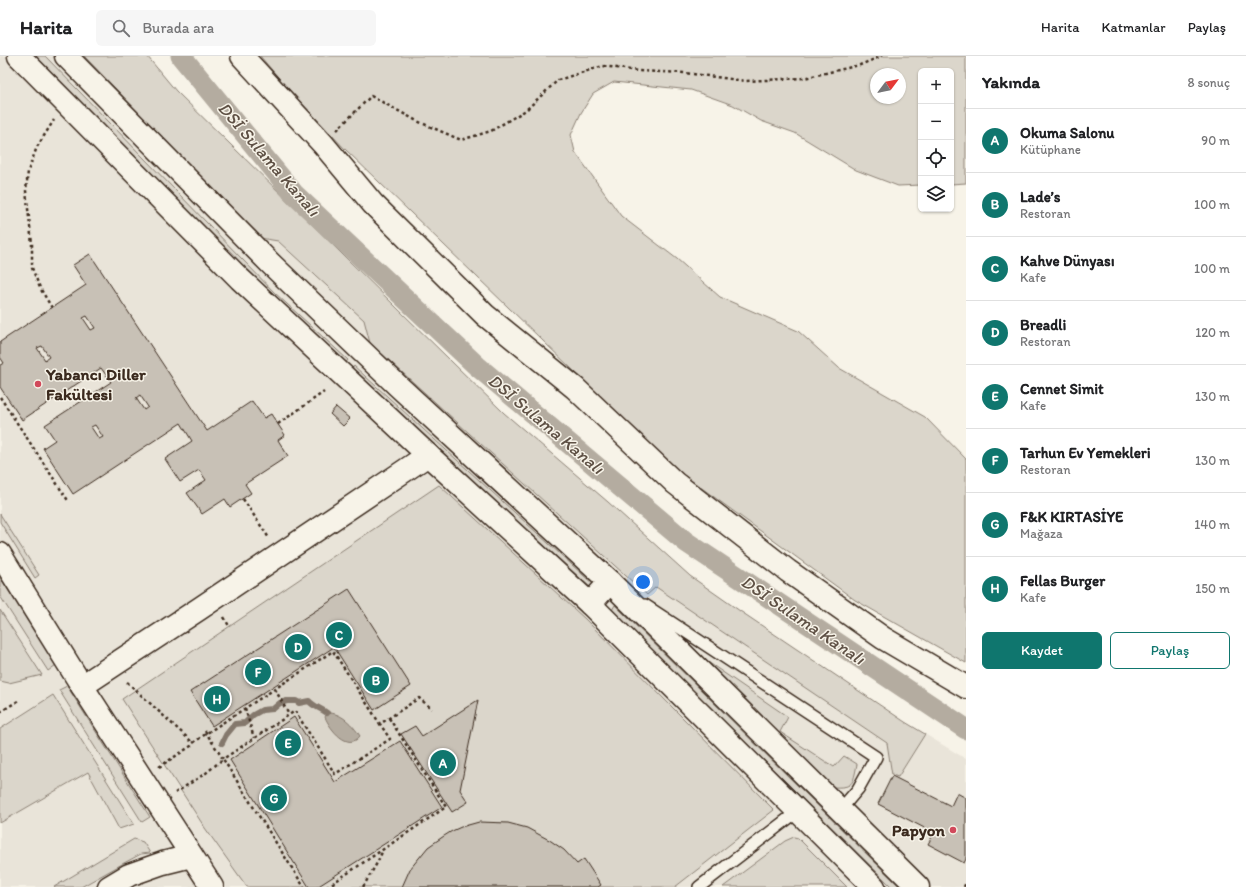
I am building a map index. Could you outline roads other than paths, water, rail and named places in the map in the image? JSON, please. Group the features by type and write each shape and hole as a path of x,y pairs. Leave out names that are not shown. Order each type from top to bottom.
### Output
{"street":[{"path":"19,56 240,279 590,604 874,887"},
{"path":"66,56 271,264 397,384 610,582 918,887"},
{"path":"242,56 323,144 373,204 485,315 575,388 675,483 788,572 883,638 966,687"},
{"path":"82,686 428,455"},
{"path":"0,554 82,686 212,887"},
{"path":"590,604 610,582"},
{"path":"109,887 129,875 163,863 191,856"}],"lane":[{"path":"610,582 876,757 858,790 840,810"},
{"path":"699,887 798,812"}],"waterway":[{"name":"DSİ Sulama Kanalı","path":"181,56 294,194 477,366 686,542 966,729"},
{"path":"222,743 226,735 235,724 245,723 253,715 262,710 273,709 280,703 287,701 296,701 299,703 309,701 327,713"}],"place":[{"name":"Yabancı Diller Fakültesi","path":"38,384"},
{"name":"Kahve Dünyası","path":"339,635"},
{"name":"Breadli","path":"298,647"},
{"name":"Tarhun Ev Yemekleri","path":"258,672"},
{"name":"Lade’s","path":"376,680"},
{"name":"Fellas Burger","path":"217,699"},
{"name":"Cennet Simit","path":"288,743"},
{"name":"Okuma Salonu","path":"443,763"},
{"name":"F&K KIRTASİYE","path":"274,798"},
{"name":"Papyon","path":"953,830"}]}
